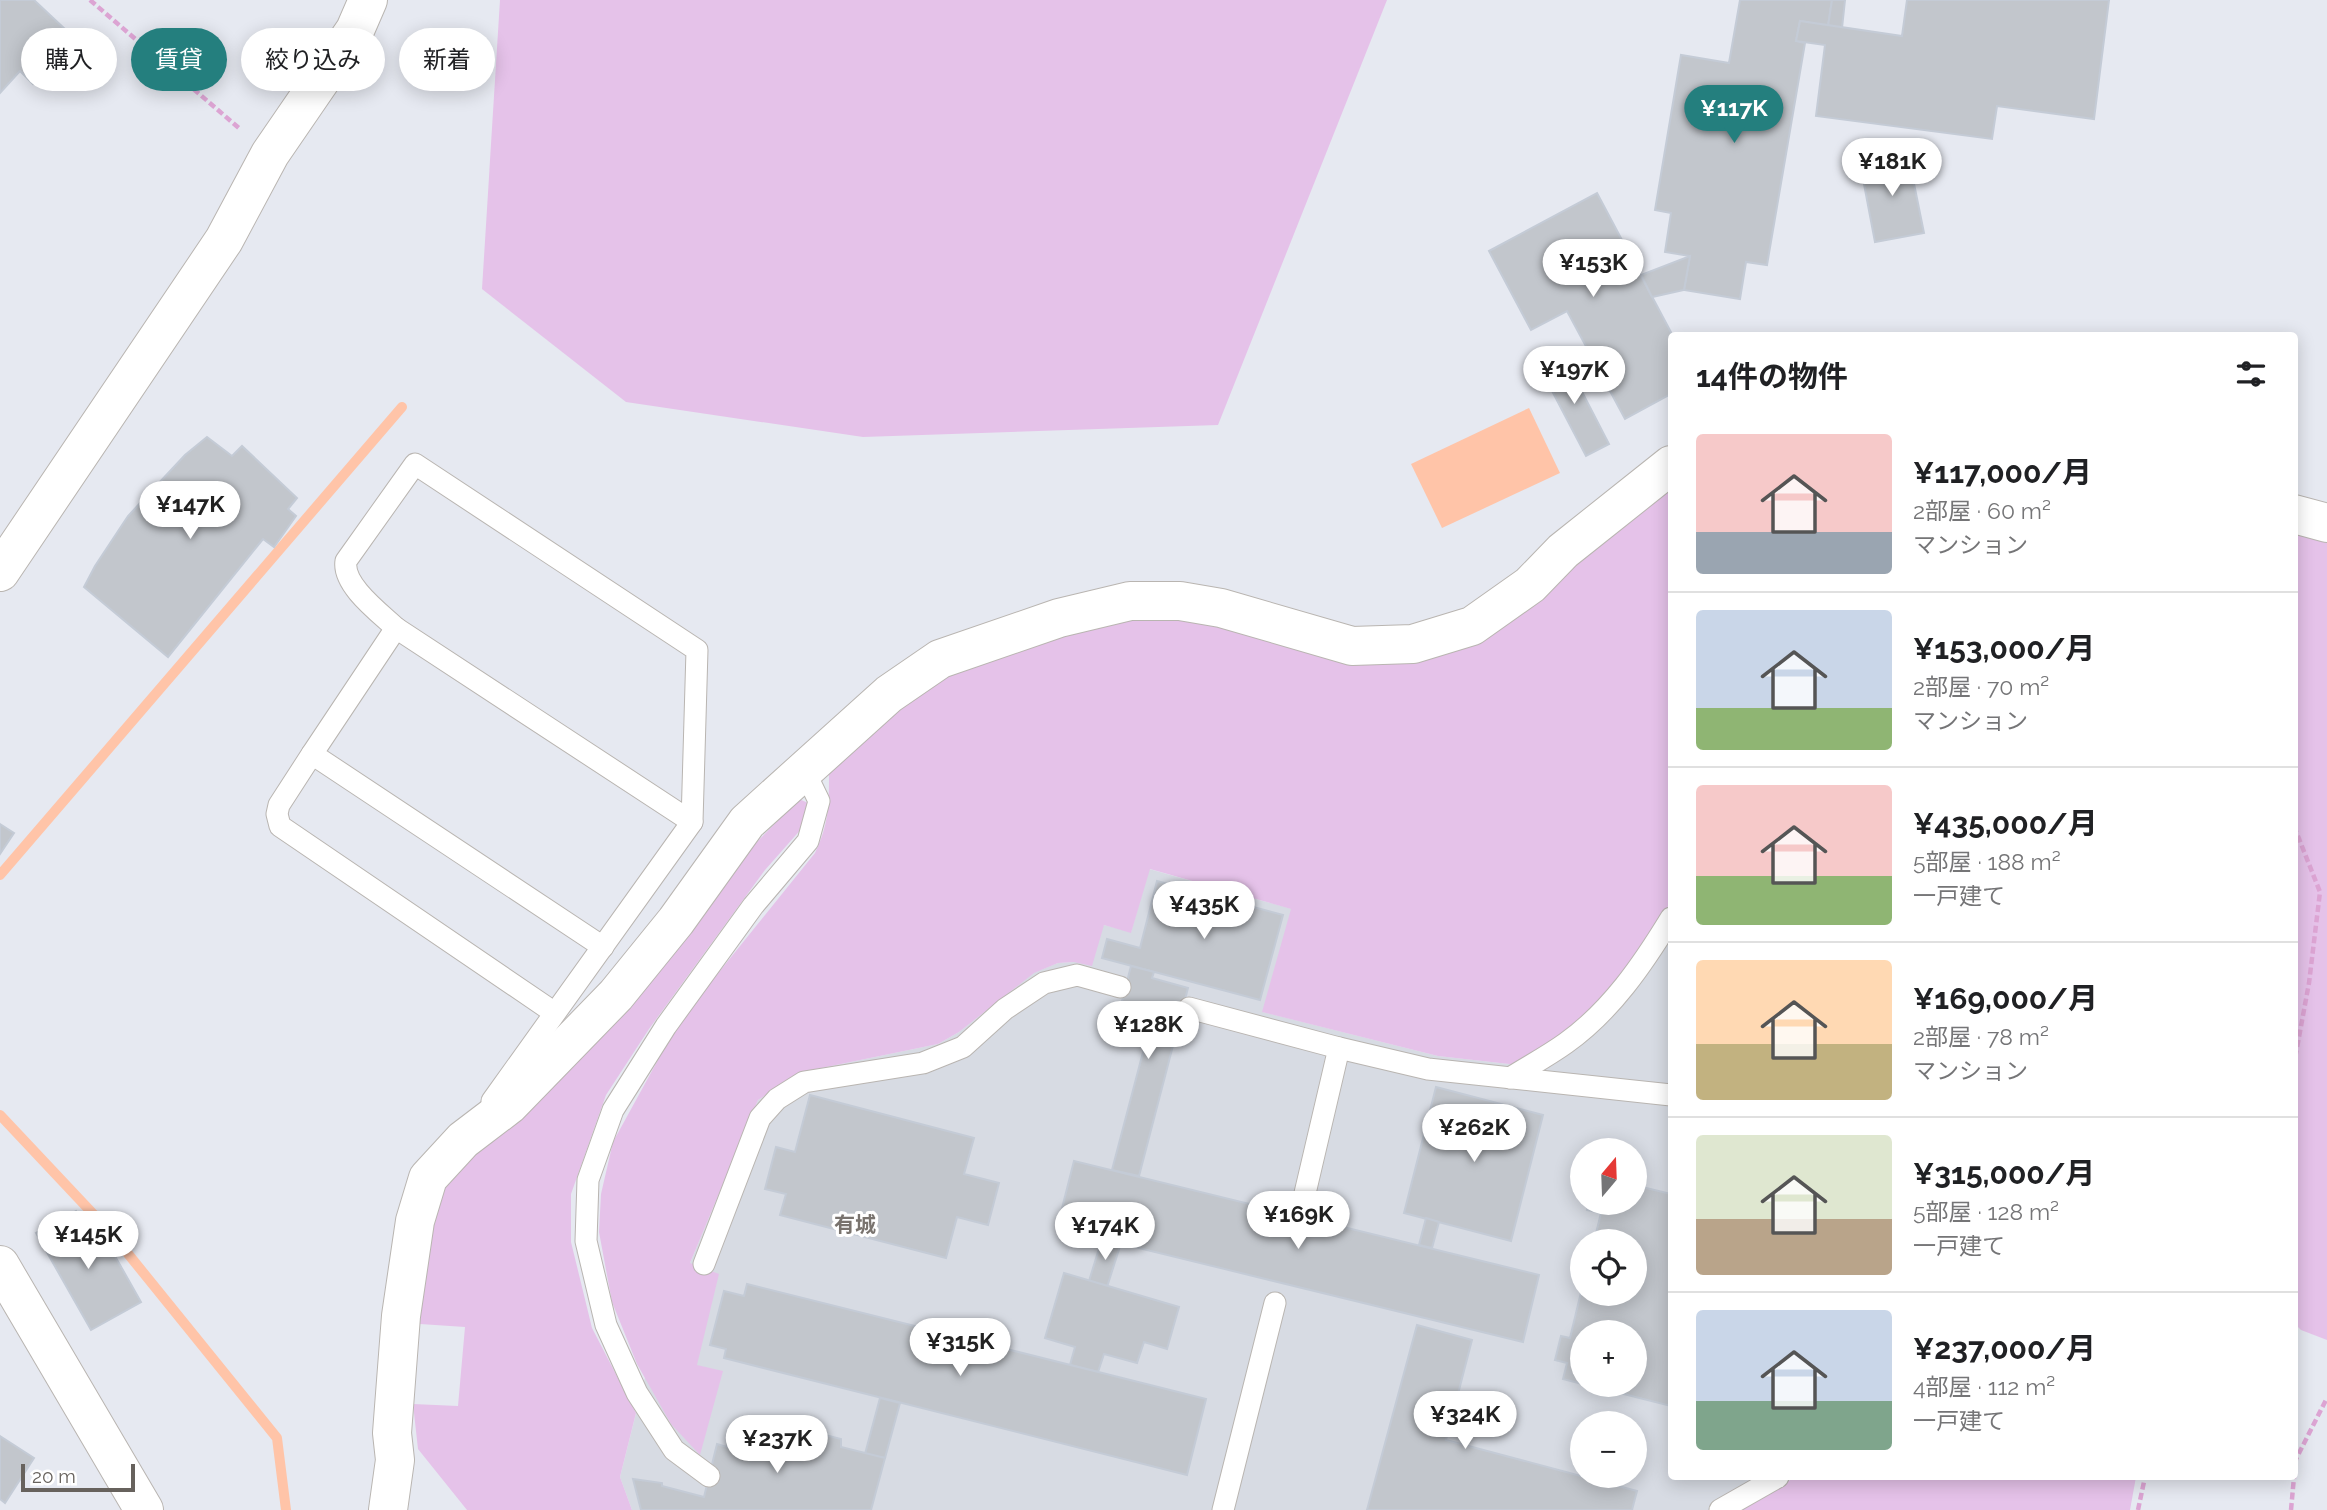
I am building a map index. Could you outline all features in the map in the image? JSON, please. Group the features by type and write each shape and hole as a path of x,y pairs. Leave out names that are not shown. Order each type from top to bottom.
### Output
{"street":[{"path":"0,572 224,240 270,154 355,30 368,0"},
{"path":"388,1510 395,1460 392,1433 401,1315 415,1221 428,1178 463,1140 509,1105 616,995 676,921 747,822 889,694 940,659 1059,618 1130,601 1180,601 1221,608 1352,646 1413,644 1472,626 1530,585 1563,551 1668,468"},
{"path":"2298,514 2327,523"},
{"path":"0,1265 144,1510"}],"lane":[{"path":"463,1140 692,822 697,650 415,464 346,561 345,567 353,586 396,628 692,822"},
{"path":"396,628 279,805 277,814 280,826 547,1007"},
{"path":"312,754 603,947"},
{"path":"709,1476 674,1450 637,1393 606,1325 586,1241 588,1180 613,1110 666,1026 753,906 808,841 819,801 804,770"},
{"path":"1510,1078 1567,1042 1594,1020 1619,995 1668,922"},
{"path":"704,1264 760,1118 777,1099 804,1082 923,1063 963,1047 1005,1009 1044,983 1077,975 1120,987"},
{"path":"1189,1008 1428,1069 1668,1096"},
{"path":"1302,1206 1339,1048"},
{"path":"1223,1510 1275,1303"},
{"path":"1720,1510 1773,1480"}],"path":[{"path":"90,0 270,154"},
{"path":"2298,836 2320,892 2309,983 2298,1042"},
{"path":"2298,1453 2327,1398"},
{"path":"2138,1510 2144,1480"},
{"path":"2291,1510 2294,1480"}],"shaded area":[{"path":"500,0 1387,0 1218,425 863,437 626,402 482,289"},
{"path":"1529,408 1560,473 1442,528 1411,464"},
{"path":"1668,480 1668,906 1634,963 1587,1016 1518,1065 1438,1056 1262,1012 1291,909 1150,869 1131,933 1104,925 1092,966 1074,962 1058,963 1034,973 959,1032 938,1044 802,1072 758,1100 690,1263 719,1274 697,1365 723,1371 700,1455 671,1424 637,1364 612,1302 599,1232 601,1194 613,1142 670,1038 715,977 815,853 827,814 829,773 901,704 952,673 1119,618 1185,613 1432,655"},
{"path":"2298,525 2327,534 2327,1340 2298,1327"},
{"path":"799,799 808,803 803,827 765,870 649,1029 606,1095 571,1194 571,1242 592,1328 636,1413 620,1477 632,1510 467,1510 418,1449 413,1404 458,1406 465,1327 420,1324 422,1264 434,1189 571,1069 744,855"},
{"path":"1149,869 1292,909 1263,1012 1438,1056 1518,1065 1634,963 1668,906 1668,1480 1790,1480 1741,1510 632,1510 620,1477 675,1258 690,1263 758,1100 802,1072 938,1044 959,1032 1033,973 1058,963 1074,962 1104,925 1131,932"},
{"path":"1790,1480 2135,1480 2130,1510 1741,1510"}],"building":[{"path":"0,0 34,0 64,28 21,28 21,72 0,93"},
{"path":"1740,0 1832,0 1828,26 1800,21 1796,41 1805,43 1767,265 1746,262 1740,299 1684,290 1690,256 1665,252 1671,213 1655,210 1681,55 1729,63"},
{"path":"1832,0 1845,0 1842,28 1828,26"},
{"path":"1907,0 2109,0 2094,119 1997,106 1992,139 1816,116 1825,45 1796,41 1800,21 1902,36"},
{"path":"1908,154 1924,233 1875,242 1860,163"},
{"path":"1597,193 1671,332 1668,332 1668,396 1625,419 1567,311 1531,330 1489,251"},
{"path":"1690,256 1684,290 1652,297 1641,275"},
{"path":"1563,355 1609,444 1586,456 1540,368"},
{"path":"207,437 232,456 242,446 297,498 288,509 296,516 274,547 263,539 168,657 84,587 128,516 185,455"},
{"path":"0,824 14,833 0,854"},
{"path":"1157,881 1283,915 1260,1000 1102,958 1107,939 1140,948"},
{"path":"1131,966 1154,972 1152,978 1188,988 1139,1176 1112,1170 1152,1018 1120,1009"},
{"path":"1436,1087 1543,1115 1511,1241 1404,1213"},
{"path":"810,1095 974,1138 964,1174 999,1183 988,1225 957,1217 946,1258 780,1215 786,1194 765,1189 776,1147 795,1152"},
{"path":"1074,1161 1539,1275 1523,1342 1057,1228"},
{"path":"1647,1188 1668,1193 1668,1405 1635,1397 1647,1397 1647,1320 1574,1320 1578,1306 1647,1306 1647,1229 1597,1229 1600,1215 1647,1215"},
{"path":"76,1211 97,1247 107,1242 141,1302 91,1330 36,1233"},
{"path":"1426,1218 1439,1222 1432,1248 1419,1245"},
{"path":"1102,1239 1121,1243 1107,1287 1089,1281"},
{"path":"1064,1273 1179,1307 1167,1349 1144,1342 1137,1363 1104,1354 1098,1372 1070,1365 1075,1347 1045,1338"},
{"path":"747,1284 1206,1399 1187,1475 724,1358 726,1349 710,1345 724,1291 744,1296"},
{"path":"1417,1325 1472,1340 1446,1440 1570,1473 1570,1488 1626,1488 1637,1491 1632,1510 1367,1510"},
{"path":"1561,1336 1570,1338 1570,1381 1563,1379 1567,1363 1555,1360"},
{"path":"880,1398 900,1403 885,1458 865,1454"},
{"path":"762,1419 841,1439 841,1447 885,1458 871,1510 641,1510 633,1479 662,1483 662,1486 704,1497 717,1444 727,1447 734,1422 760,1428"},
{"path":"0,1436 34,1458 5,1503 0,1499"}],"waterway":[{"path":"0,875 402,407"},
{"path":"0,1115 112,1234 277,1438 286,1510"}],"district":[{"name":"有城","path":"855,1224"}]}
